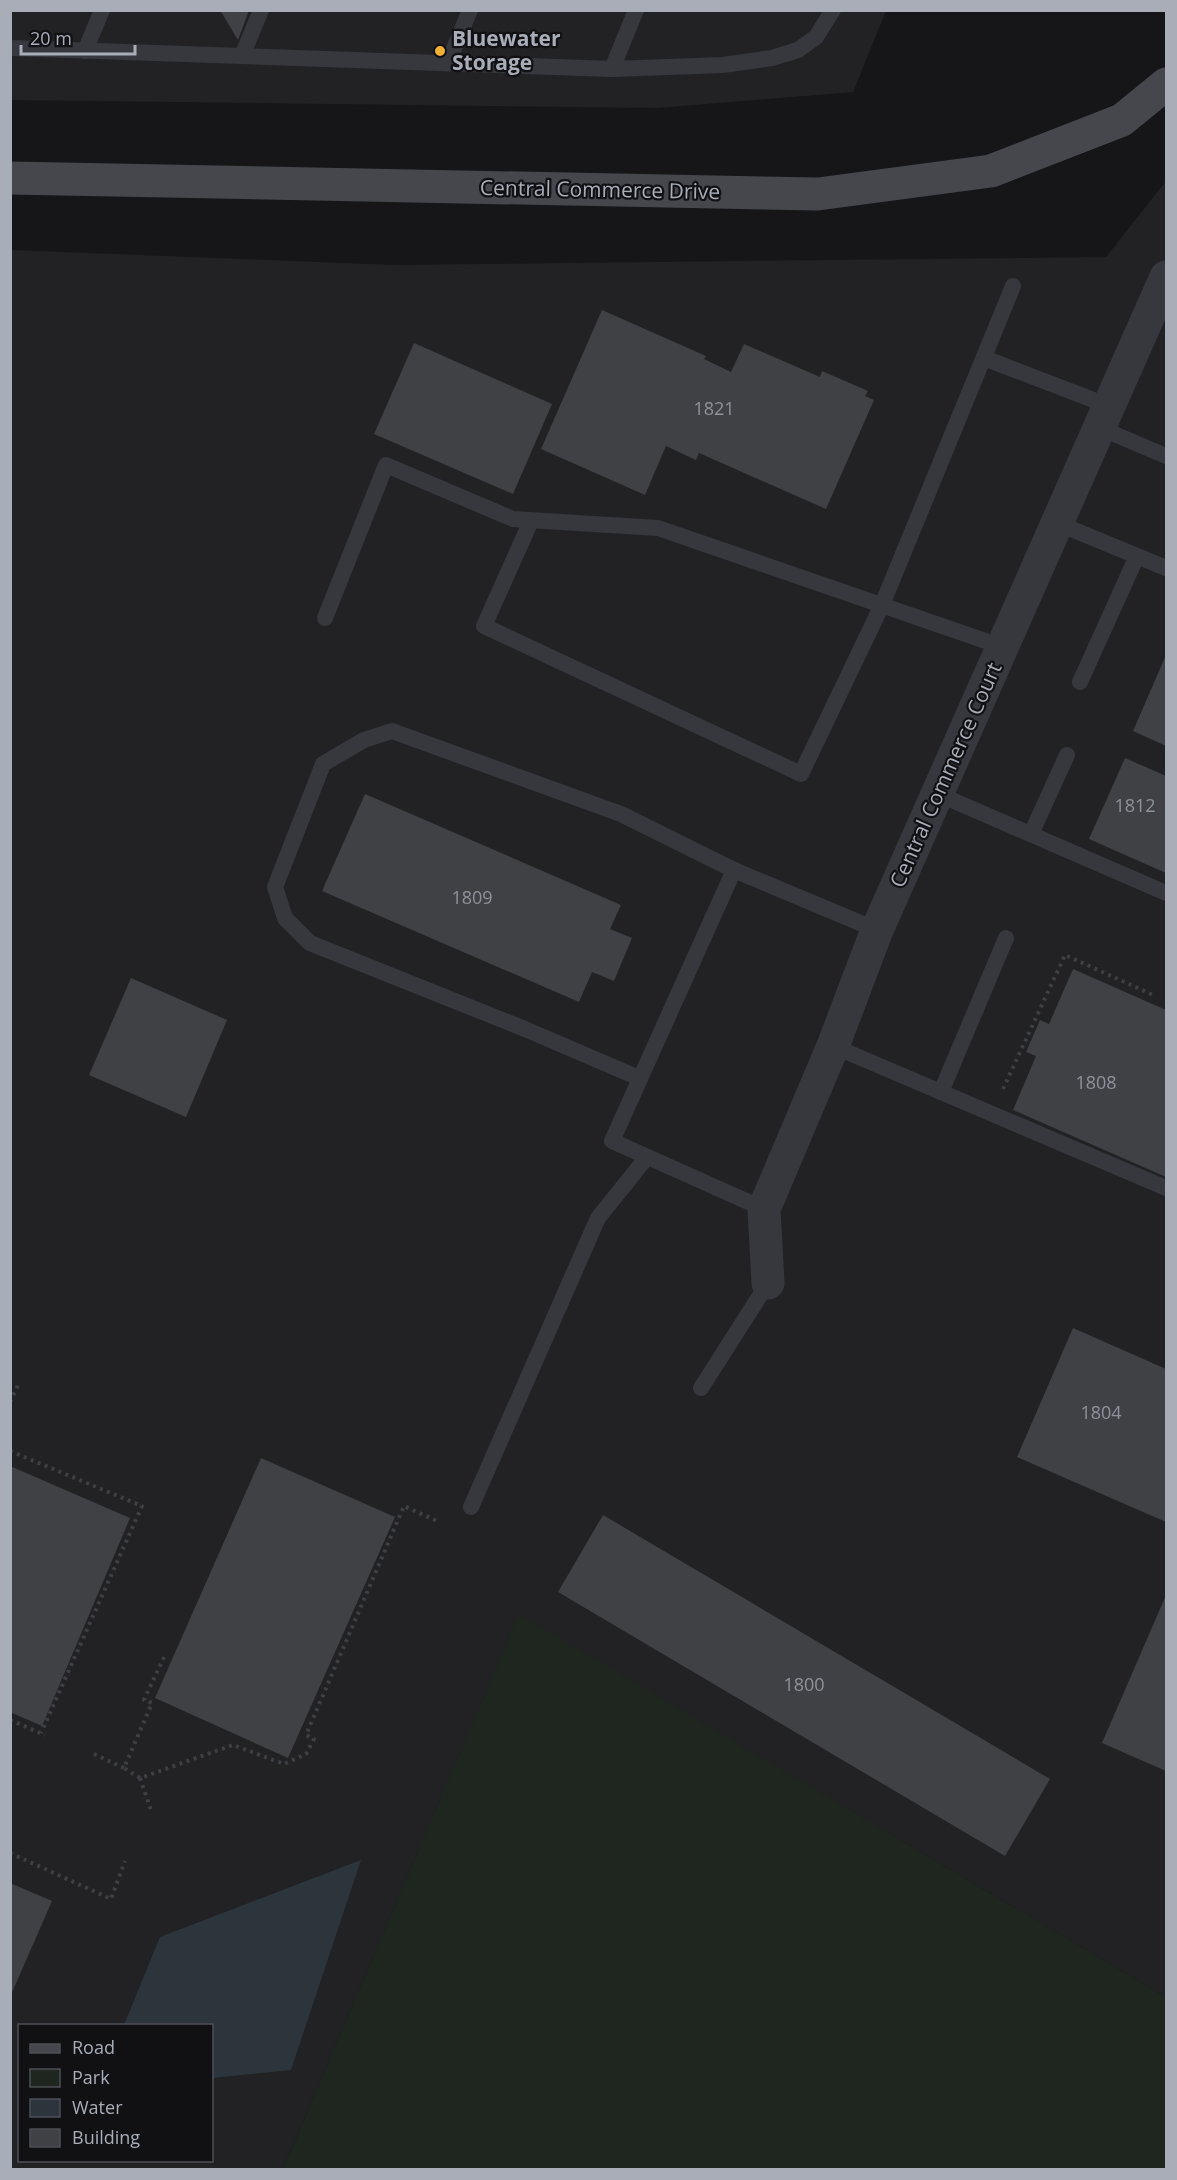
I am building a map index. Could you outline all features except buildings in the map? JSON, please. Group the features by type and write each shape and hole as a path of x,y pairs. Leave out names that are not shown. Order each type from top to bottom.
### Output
{"street":[{"name":"Central Commerce Drive","path":"10,178 818,194 991,171 1122,120 1167,84"},
{"name":"Central Commerce Court","path":"768,1283 764,1209 833,1046 877,930 1167,277"}],"lane":[{"path":"85,51 102,10"},
{"path":"242,56 261,10"},
{"path":"448,63 470,10"},
{"path":"612,69 636,10"},
{"path":"10,48 612,69 723,65 772,58 798,50 816,37 833,10"},
{"path":"531,521 484,626 801,774 882,605 1013,286"},
{"path":"984,358 1104,417 1167,456"},
{"path":"325,618 386,465 513,519 658,528 1003,647"},
{"path":"1057,523 1167,568"},
{"path":"1080,682 1137,556"},
{"path":"639,1078 525,1029 310,943 285,918 275,887 323,764 363,740 392,731 621,814 734,870 877,930"},
{"path":"1031,834 1067,755"},
{"path":"938,794 1167,893"},
{"path":"734,870 612,1141 764,1209"},
{"path":"941,1092 1006,938"},
{"path":"833,1046 1167,1188"},
{"path":"471,1507 598,1218 647,1157"},
{"path":"701,1388 768,1283"}],"path":[{"path":"992,1114 1065,955 1153,995"},
{"path":"10,1402 19,1383"},
{"path":"10,1451 142,1506 43,1734 10,1720"},
{"path":"140,1778 233,1745 284,1764 306,1754 314,1739 306,1735 404,1506 437,1521"},
{"path":"124,1768 152,1703 144,1700 164,1657"},
{"path":"94,1754 140,1778 152,1812"},
{"path":"10,1853 111,1899 125,1861"}],"shaded area":[{"name":"Bluewater Storage","path":"11,11 886,11 853,92 658,108 11,100"},
{"path":"1166,181 1166,1997 519,1615 283,2169 11,2170 11,250 394,265 1106,257"}],"green space":[{"path":"519,1614 1166,1997 1166,2169 283,2169"}],"water":[{"path":"361,1860 291,2070 213,2078 213,2024 124,2024 160,1937"}],"place":[{"name":"Bluewater Storage","path":"440,51"}]}
